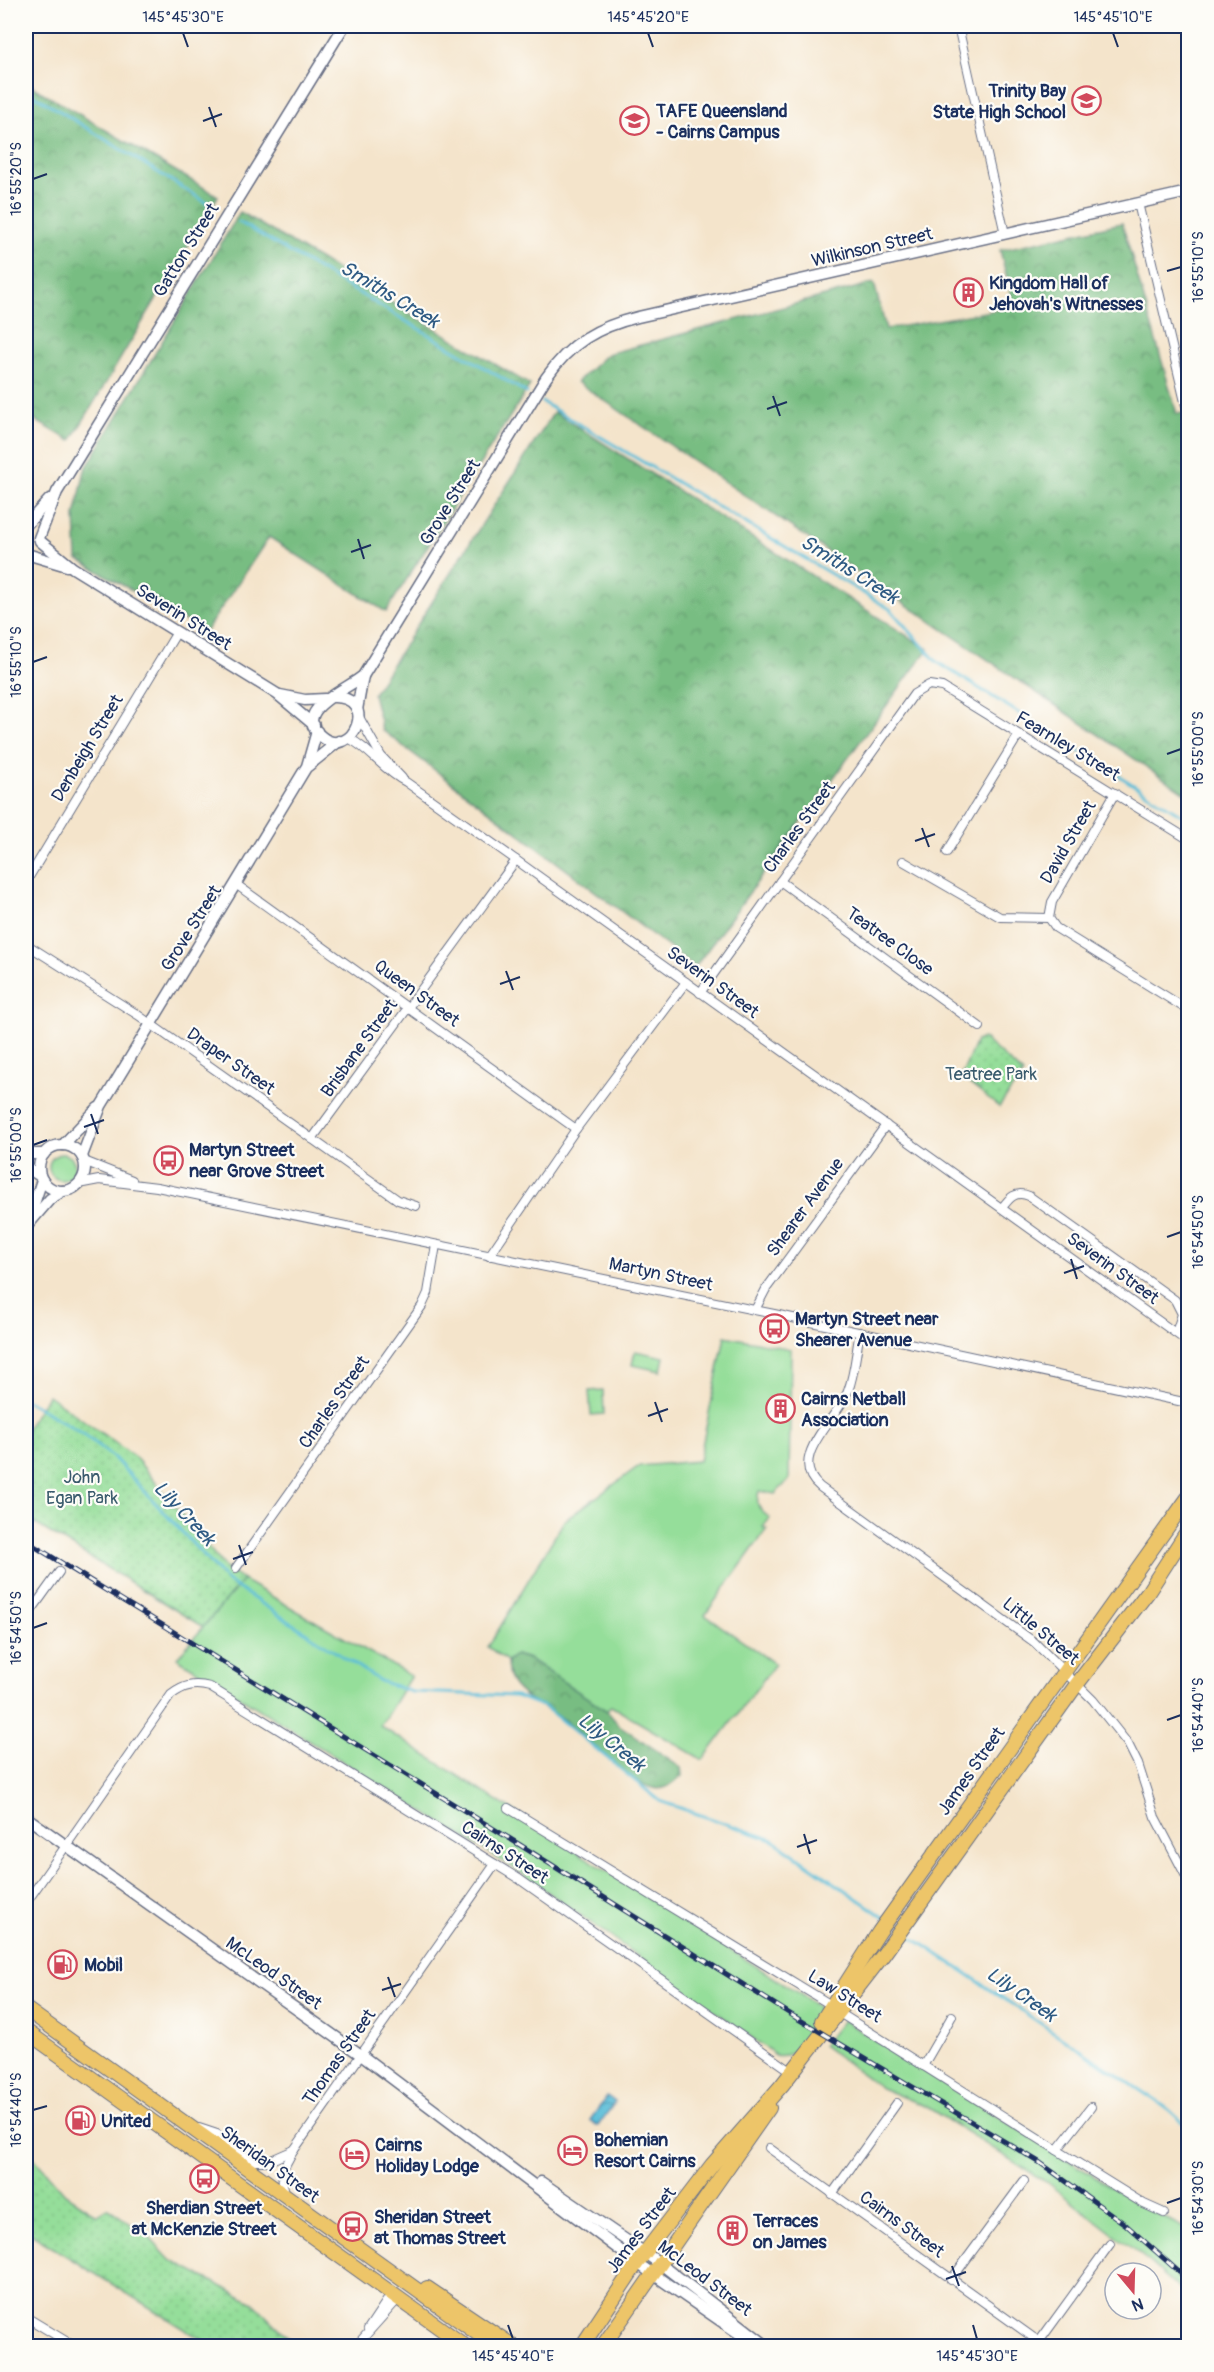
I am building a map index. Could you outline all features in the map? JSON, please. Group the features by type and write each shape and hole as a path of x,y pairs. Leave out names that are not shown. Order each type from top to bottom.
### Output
{"main road":[{"name":"James Street","path":"835,2009 879,1932 1188,1498"},
{"name":"James Street","path":"606,2342 752,2135 791,2071 835,2009 894,1940 1077,1684 1148,1592 1188,1530"},
{"name":"Sheridan Street","path":"26,2009 495,2346"},
{"name":"Sheridan Street","path":"26,2031 465,2346"},
{"name":"James Street","path":"582,2346 641,2258 719,2155 782,2085"},
{"path":"395,2296 408,2284 432,2290 513,2346"}],"street":[{"name":"Gatton Street","path":"26,526 57,492 344,26"},
{"path":"958,26 1005,234"},
{"name":"Wilkinson Street","path":"570,349 602,327 638,316 1188,192"},
{"path":"1138,203 1186,406"},
{"name":"Grove Street","path":"329,698 351,687 363,676 545,380 570,349"},
{"name":"Gatton Street","path":"27,555 37,549 57,492"},
{"name":"Severin Street","path":"26,526 35,531 40,540 74,568 276,694 316,728"},
{"name":"Severin Street","path":"27,555 74,568"},
{"name":"Denbeigh Street","path":"26,882 177,632"},
{"name":"Grove Street","path":"358,714 363,676"},
{"name":"Fearnley Street","path":"928,685 942,687 1188,839"},
{"name":"Charles Street","path":"700,993 914,694 928,685"},
{"name":"Severin Street","path":"276,694 305,700 329,698"},
{"path":"329,698 347,699 358,714 355,732 344,740 329,740 316,728 315,710 329,698"},
{"name":"Severin Street","path":"358,714 381,756 406,782 1188,1342"},
{"name":"Grove Street","path":"83,1159 101,1106 308,766 316,728"},
{"path":"946,852 1018,736"},
{"name":"Grove Street","path":"308,766 344,740"},
{"name":"Severin Street","path":"344,740 360,745 392,776 406,782"},
{"name":"David Street","path":"1049,918 1049,908 1115,794"},
{"name":"Brisbane Street","path":"312,1139 516,860"},
{"path":"903,861 1000,917 1049,918 1056,928 1188,1010"},
{"name":"Teatree Close","path":"780,881 980,1027"},
{"name":"Queen Street","path":"237,885 576,1129"},
{"name":"Draper Street","path":"26,944 151,1024 398,1200 416,1206"},
{"path":"489,1256 576,1129 686,982"},
{"name":"Grove Street","path":"63,1145 101,1106"},
{"name":"Shearer Avenue","path":"755,1310 766,1289 885,1125"},
{"path":"26,1154 44,1154 54,1147 63,1145 74,1148 83,1159 84,1175 78,1184 50,1199 27,1225"},
{"path":"27,1225 41,1178 39,1168 44,1154"},
{"name":"Martyn Street","path":"83,1159 143,1184"},
{"path":"26,1167 52,1188 63,1191"},
{"name":"Martyn Street","path":"78,1184 99,1180 143,1184 860,1332 1188,1403"},
{"name":"Severin Street","path":"1002,1208 1012,1196 1023,1193 1029,1196 1175,1300 1182,1314 1176,1333"},
{"name":"Charles Street","path":"237,1568 422,1306 428,1293 436,1245"},
{"name":"Little Street","path":"860,1332 848,1391 811,1449 808,1464 812,1478 820,1487 1034,1642 1065,1670 1118,1727 1128,1743 1138,1764 1155,1817 1188,1880"},
{"name":"Martyn Street","path":"1172,1398 1188,1397"},
{"path":"26,1618 59,1572"},
{"name":"Cairns Street","path":"66,1846 171,1695 188,1685 210,1687 495,1864 791,2071"},
{"name":"Law Street","path":"508,1808 835,2009 1144,2204 1164,2213"},
{"name":"McLeod Street","path":"26,1817 767,2346"},
{"path":"26,1903 66,1846"},
{"name":"Thomas Street","path":"288,2199 281,2177 282,2170 294,2150 495,1864"},
{"path":"923,2066 952,2016"},
{"path":"832,2194 897,2103"},
{"path":"1057,2150 1091,2107"},
{"path":"183,2123 217,2134 252,2162 269,2161 294,2150"},
{"name":"Cairns Street","path":"769,2148 1040,2345"},
{"path":"951,2280 1024,2181"},
{"path":"1040,2345 1110,2244"},
{"name":"McLeod Street","path":"658,2270 757,2346"},
{"path":"358,2344 395,2296"},
{"path":"26,2317 74,2346"}],"green space":[{"path":"26,83 218,196 71,441 26,415"},
{"path":"240,212 530,385 386,612 269,537 205,632 77,559 75,516 85,470"},
{"path":"1122,223 1177,414 1188,412 1188,795 577,382 607,354 874,283 886,329 1014,307 1000,250"},
{"path":"554,412 928,649 695,967 382,730 373,694"},
{"name":"Teatree Park","path":"983,1038 1023,1074 999,1107 961,1077 976,1041"},
{"path":"62,1154 71,1158 75,1167 71,1176 62,1180 53,1176 49,1167 53,1158"},
{"path":"725,1336 791,1349 789,1480 775,1494 759,1491 757,1500 759,1507 770,1518 763,1527 767,1529 705,1615 775,1664 703,1760 611,1706 607,1711 529,1659 515,1655 507,1661 488,1647 564,1521 639,1466 699,1461"},
{"path":"635,1351 664,1357 661,1371 632,1365"},
{"path":"603,1390 604,1414 591,1415 589,1391"},
{"name":"John Egan Park","path":"48,1395 135,1457 226,1569 243,1580 203,1627 26,1518 26,1429"},
{"path":"243,1580 411,1676 380,1726 817,2005 820,2017 802,2044 791,2053 776,2055 520,1872 177,1658"},
{"path":"515,1655 529,1659 607,1711 619,1725 681,1767 682,1776 669,1786 658,1789 632,1778 571,1725 517,1689 510,1678 507,1664 507,1661"},
{"path":"843,2020 1142,2206 1188,2230 1188,2297 1163,2274 1163,2261 1148,2261 1046,2182 927,2107 881,2088 823,2045"},
{"path":"26,2149 65,2194 97,2215 108,2208 149,2237 170,2260 254,2303 297,2346 212,2346 26,2231"}],"water":[{"path":"607,2096 615,2102 598,2126 590,2120"}],"waterway":[{"name":"Smiths Creek","path":"26,90 212,206"},
{"name":"Smiths Creek","path":"239,222 527,393"},
{"name":"Smiths Creek","path":"542,402 890,609 937,662 1188,819"},
{"name":"Lily Creek","path":"26,1400 82,1433 114,1458 227,1581 380,1681 412,1692 516,1696 545,1707 660,1801 773,1840 885,1918"},
{"name":"Lily Creek","path":"906,1933 1168,2109 1188,2127"}],"railway":[{"path":"26,1541 795,2017 1039,2162 1125,2224 1188,2280"}],"place":[{"name":"Trinity Bay State High School","path":"1087,101"},
{"name":"TAFE Queensland - Cairns Campus","path":"635,121"},
{"name":"Kingdom Hall of Jehovah's Witnesses","path":"968,293"},
{"name":"Martyn Street near Grove Street","path":"168,1160"},
{"name":"Martyn Street near Shearer Avenue","path":"774,1329"},
{"name":"Cairns Netball Association","path":"780,1409"},
{"name":"Mobil","path":"63,1965"},
{"name":"United","path":"80,2121"},
{"name":"Bohemian Resort Cairns","path":"573,2150"},
{"name":"Cairns Holiday Lodge","path":"354,2155"},
{"name":"Sherdian Street at McKenzie Street","path":"204,2179"},
{"name":"Sheridan Street at Thomas Street","path":"353,2227"},
{"name":"Terraces on James","path":"732,2231"}]}
